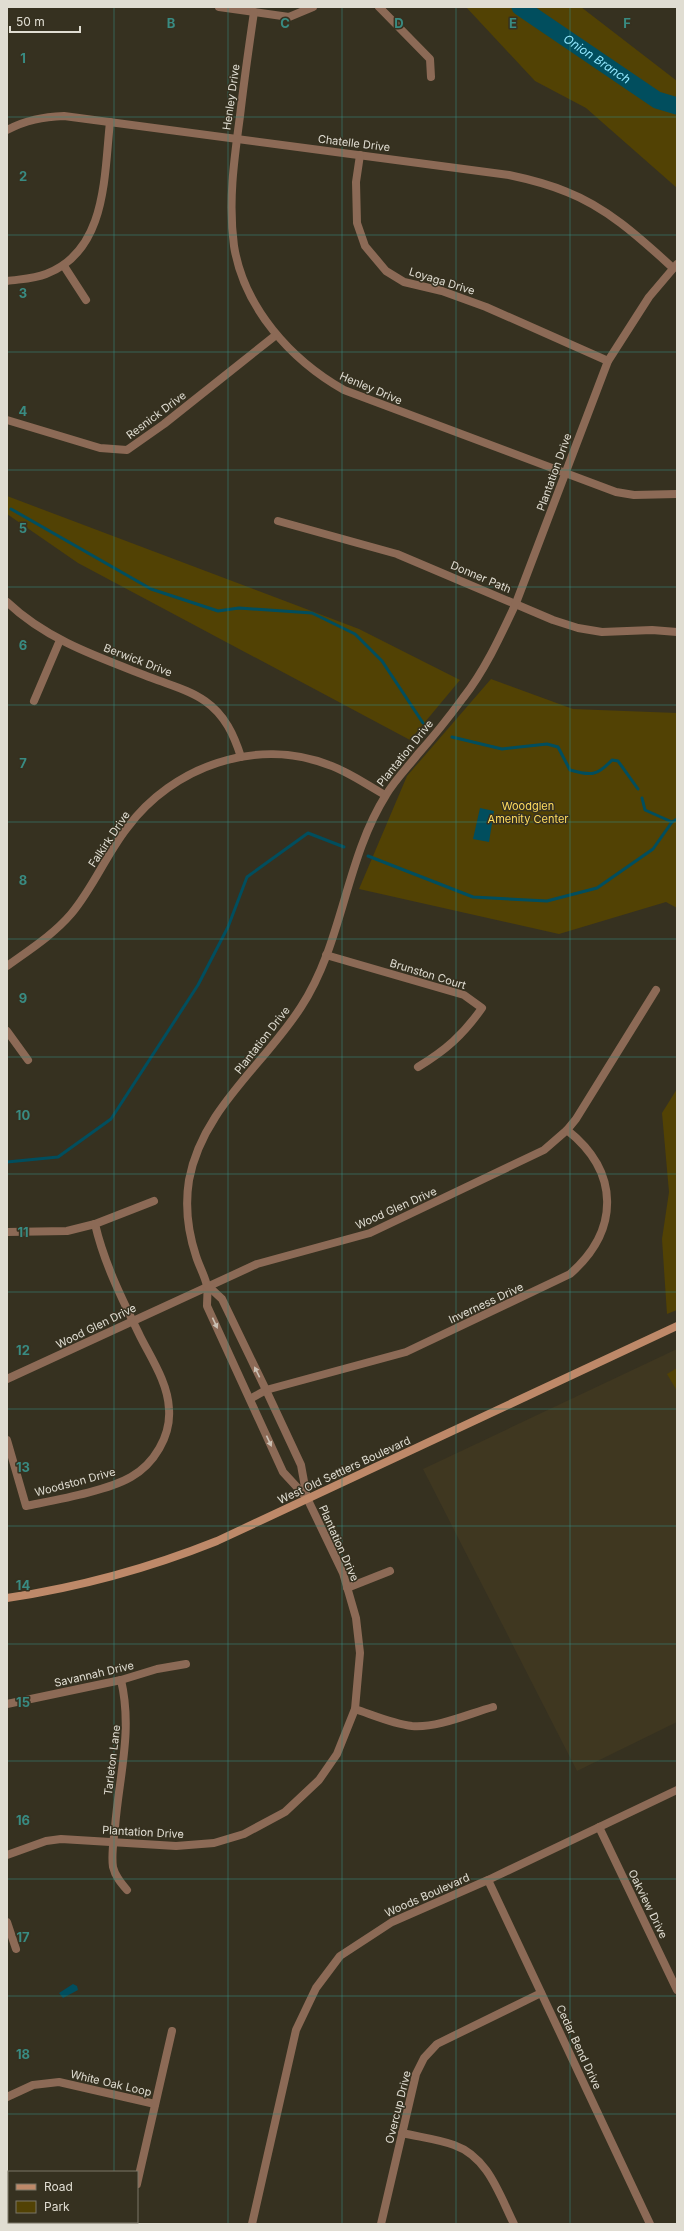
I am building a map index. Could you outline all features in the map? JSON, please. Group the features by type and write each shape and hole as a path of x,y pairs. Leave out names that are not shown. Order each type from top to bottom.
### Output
{"main road":[{"name":"West Old Settlers Boulevard","path":"7,1598 92,1582 139,1570 217,1541 677,1326"}],"street":[{"path":"219,7 289,17 313,7"},
{"path":"379,7 430,59 431,77"},
{"name":"Henley Drive","path":"254,12 231,194 235,248 251,295 276,335 307,366 344,390 565,474 622,493 634,495 677,494"},
{"name":"Chatelle Drive","path":"7,130 22,122 40,117 64,116 508,174 567,192 591,203 618,220 675,266"},
{"path":"7,281 46,274 64,266 87,241 97,221 110,122"},
{"name":"Loyaga Drive","path":"360,154 356,182 356,223 365,246 386,271 404,282 442,292 486,307 608,361"},
{"path":"64,266 86,300"},
{"name":"Plantation Drive","path":"307,1498 283,1472 208,1306 207,1285 195,1255 189,1223 189,1182 197,1151 209,1126 221,1108 301,1007 317,978 326,955 351,874 370,826 385,795 465,696 499,638 516,603 608,361 649,297 675,266"},
{"name":"Resnick Drive","path":"7,420 100,448 127,450 164,424 276,335"},
{"name":"Donner Path","path":"278,521 397,554 578,628 602,632 652,630 677,632"},
{"name":"Berwick Drive","path":"7,602 40,628 60,640 186,690 206,701 218,712 231,731 241,757"},
{"path":"34,702 60,640"},
{"name":"Falkirk Drive","path":"7,966 47,937 70,914 127,828 148,804 161,792 188,775 218,762 241,757 280,754 313,760 345,772 385,795"},
{"name":"Brunston Court","path":"326,955 464,995 482,1008 470,1025 444,1051 418,1067"},
{"name":"Wood Glen Drive","path":"7,1379 207,1285 257,1264 370,1233 544,1150 567,1130 576,1119 656,990"},
{"path":"7,1031 28,1060"},
{"name":"Inverness Drive","path":"250,1399 266,1390 406,1352 570,1274 583,1263 598,1242 606,1216 607,1202 604,1181 599,1168 580,1140 567,1130"},
{"path":"7,1232 67,1231 95,1224 154,1201"},
{"name":"Woodston Drive","path":"7,1440 26,1506 113,1484 130,1477 149,1464 164,1437 169,1405 162,1380 109,1270 95,1224"},
{"name":"Plantation Drive","path":"7,1855 21,1848 53,1840 77,1839 153,1846 199,1845 244,1834 272,1820 308,1791 328,1767 344,1740 355,1709 360,1654 356,1618 343,1573 307,1498 301,1465 266,1390 222,1299 207,1285"},
{"path":"347,1588 390,1571"},
{"name":"Savannah Drive","path":"7,1704 121,1680 157,1669 186,1664"},
{"name":"Tarleton Lane","path":"121,1680 127,1713 127,1738 114,1842 113,1867 119,1882 127,1890"},
{"path":"355,1709 399,1724 412,1726 432,1724 493,1707"},
{"name":"Woods Boulevard","path":"252,2224 296,2030 316,1988 340,1956 392,1922 488,1880 677,1790"},
{"name":"Oakview Drive","path":"599,1827 677,1990"},
{"name":"Cedar Bend Drive","path":"488,1880 650,2224"},
{"path":"7,1922 16,1949"},
{"name":"Overcup Drive","path":"381,2224 416,2074 428,2053 442,2041 541,1993"},
{"path":"155,2104 172,2031"},
{"name":"White Oak Loop","path":"7,2097 33,2085 59,2082 155,2104 138,2180"},
{"path":"402,2133 452,2145 470,2154 484,2167 492,2178 514,2224"}],"shaded area":[{"path":"677,1349 677,1722 577,1771 423,1469"}],"green space":[{"path":"466,7 581,7 677,81 677,188 586,108 535,81"},
{"path":"7,496 359,629 460,680 410,740 78,563 7,514"},
{"name":"Woodglen Amenity Center","path":"491,679 573,709 677,713 677,908 666,902 559,934 359,889 407,776"},
{"path":"677,1089 677,1310 667,1314 662,1239 669,1192 662,1113"},
{"path":"677,1368 677,1391 667,1374"}],"water":[{"path":"480,808 494,811 489,842 473,839"},
{"path":"73,1984 77,1986 78,1990 63,1998 59,1993"}],"waterway":[{"name":"Onion Branch","path":"520,7 657,100 677,106"},
{"path":"11,509 151,589 218,611 239,608 312,613 355,634 382,661 423,723"},
{"path":"452,737 502,749 547,744 558,747 570,770 589,774 598,772 612,760 618,761 638,789"},
{"path":"642,798 645,810 672,822 677,819"},
{"path":"368,856 473,897 547,901 597,888 653,849 672,822"},
{"path":"7,1162 58,1157 111,1119 198,985 228,927 247,877 308,833 344,847"}]}
